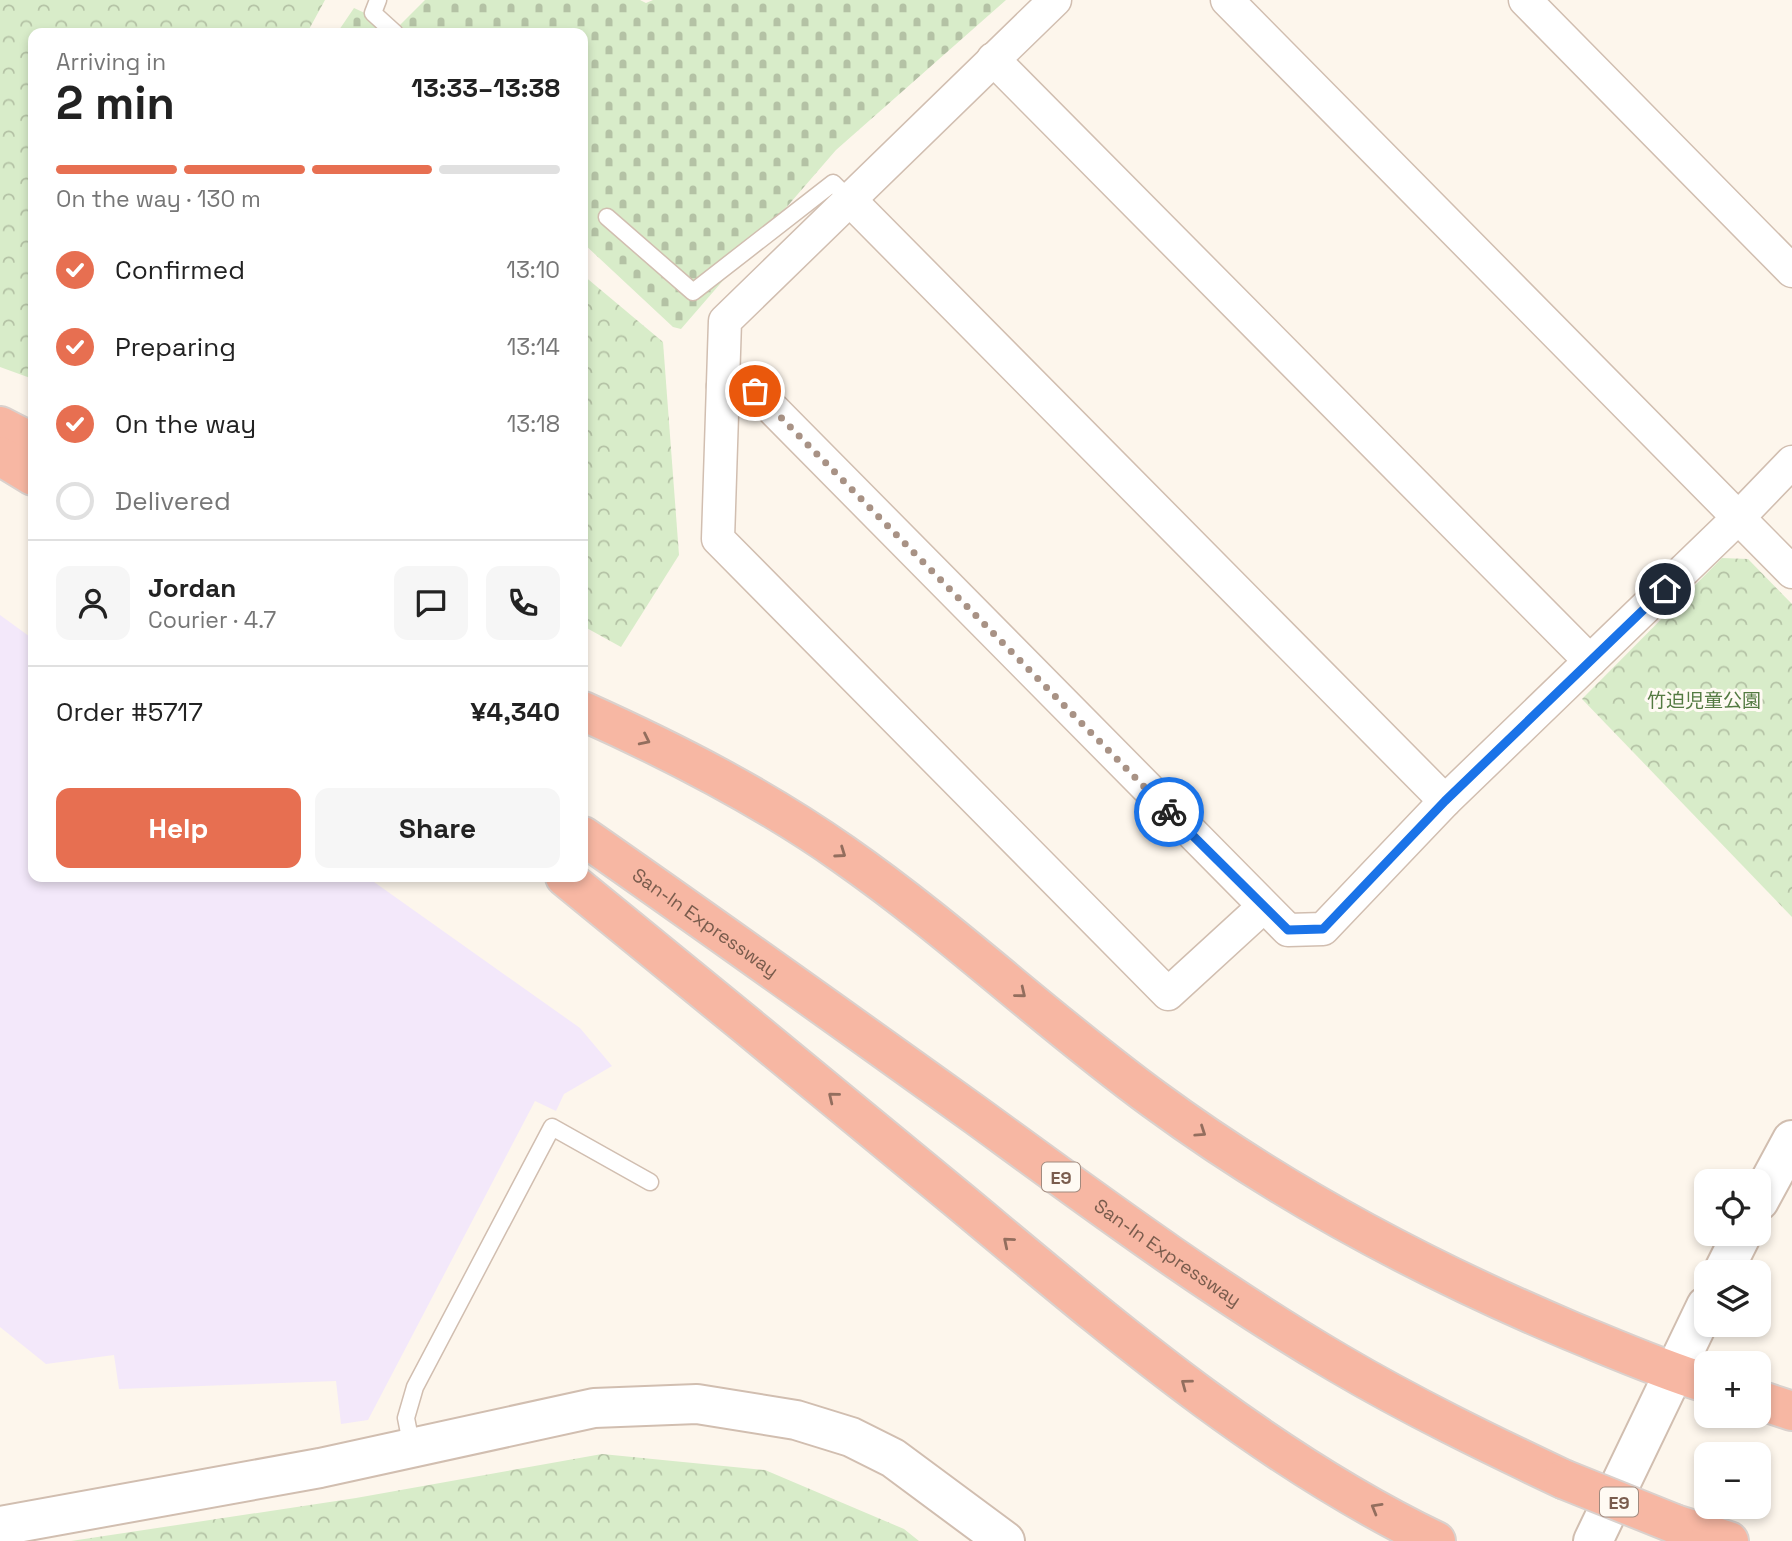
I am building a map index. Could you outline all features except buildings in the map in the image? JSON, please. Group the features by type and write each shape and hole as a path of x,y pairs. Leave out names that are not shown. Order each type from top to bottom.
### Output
{"highway":[{"path":"0,426 28,440"},
{"path":"0,456 28,474"},
{"path":"588,713 692,762 771,806 844,855 915,908 1154,1100 1246,1163 1321,1209 1491,1297 1690,1378"},
{"name":"San-In Expressway","path":"588,839 754,955 1117,1218 1222,1291 1338,1363 1453,1427 1563,1479 1675,1524 1729,1541"},
{"path":"571,882 1098,1316 1174,1375 1306,1468 1436,1541"},
{"path":"1771,1404 1792,1411"}],"street":[{"path":"1055,0 725,321 718,539 1168,994 1263,907"},
{"path":"1227,0 1792,572"},
{"path":"1525,0 1792,271"},
{"path":"993,59 1590,661"},
{"path":"850,200 1445,801"},
{"path":"723,386 755,391 1288,930 1323,929 1445,801 1739,517 1792,462"},
{"path":"1771,1178 1792,1140"},
{"path":"1593,1541 1690,1378 1699,1337"},
{"path":"0,1527 320,1468 594,1408 697,1404 759,1412 823,1427 851,1437 893,1458 1005,1541"}],"lane":[{"path":"378,0 373,13 390,28"},
{"path":"607,216 693,292 833,183 850,200"},
{"path":"412,1448 406,1418 415,1387 552,1127 650,1182"}],"shaded area":[{"path":"0,615 28,635 28,882 374,882 580,1028 612,1066 564,1094 556,1111 535,1101 368,1420 341,1424 336,1381 119,1389 114,1355 46,1364 0,1327"}],"green space":[{"path":"0,0 325,0 310,28 28,28 28,377 0,367"},
{"path":"425,0 640,0 646,3 653,0 1006,0 836,150 681,329 673,327 588,248 588,28 397,28"},
{"path":"354,8 397,28 340,28"},
{"path":"588,279 663,342 679,555 621,647 588,629"},
{"name":"竹迫児童公園","path":"1722,558 1748,559 1792,604 1792,917 1582,699"},
{"path":"602,1454 765,1470 904,1529 919,1541 71,1541 356,1498"}],"way so far":[{"path":"755,391 1169,812"}],"route":[{"path":"1169,812 1288,930 1323,929 1445,801 1665,589"}]}
